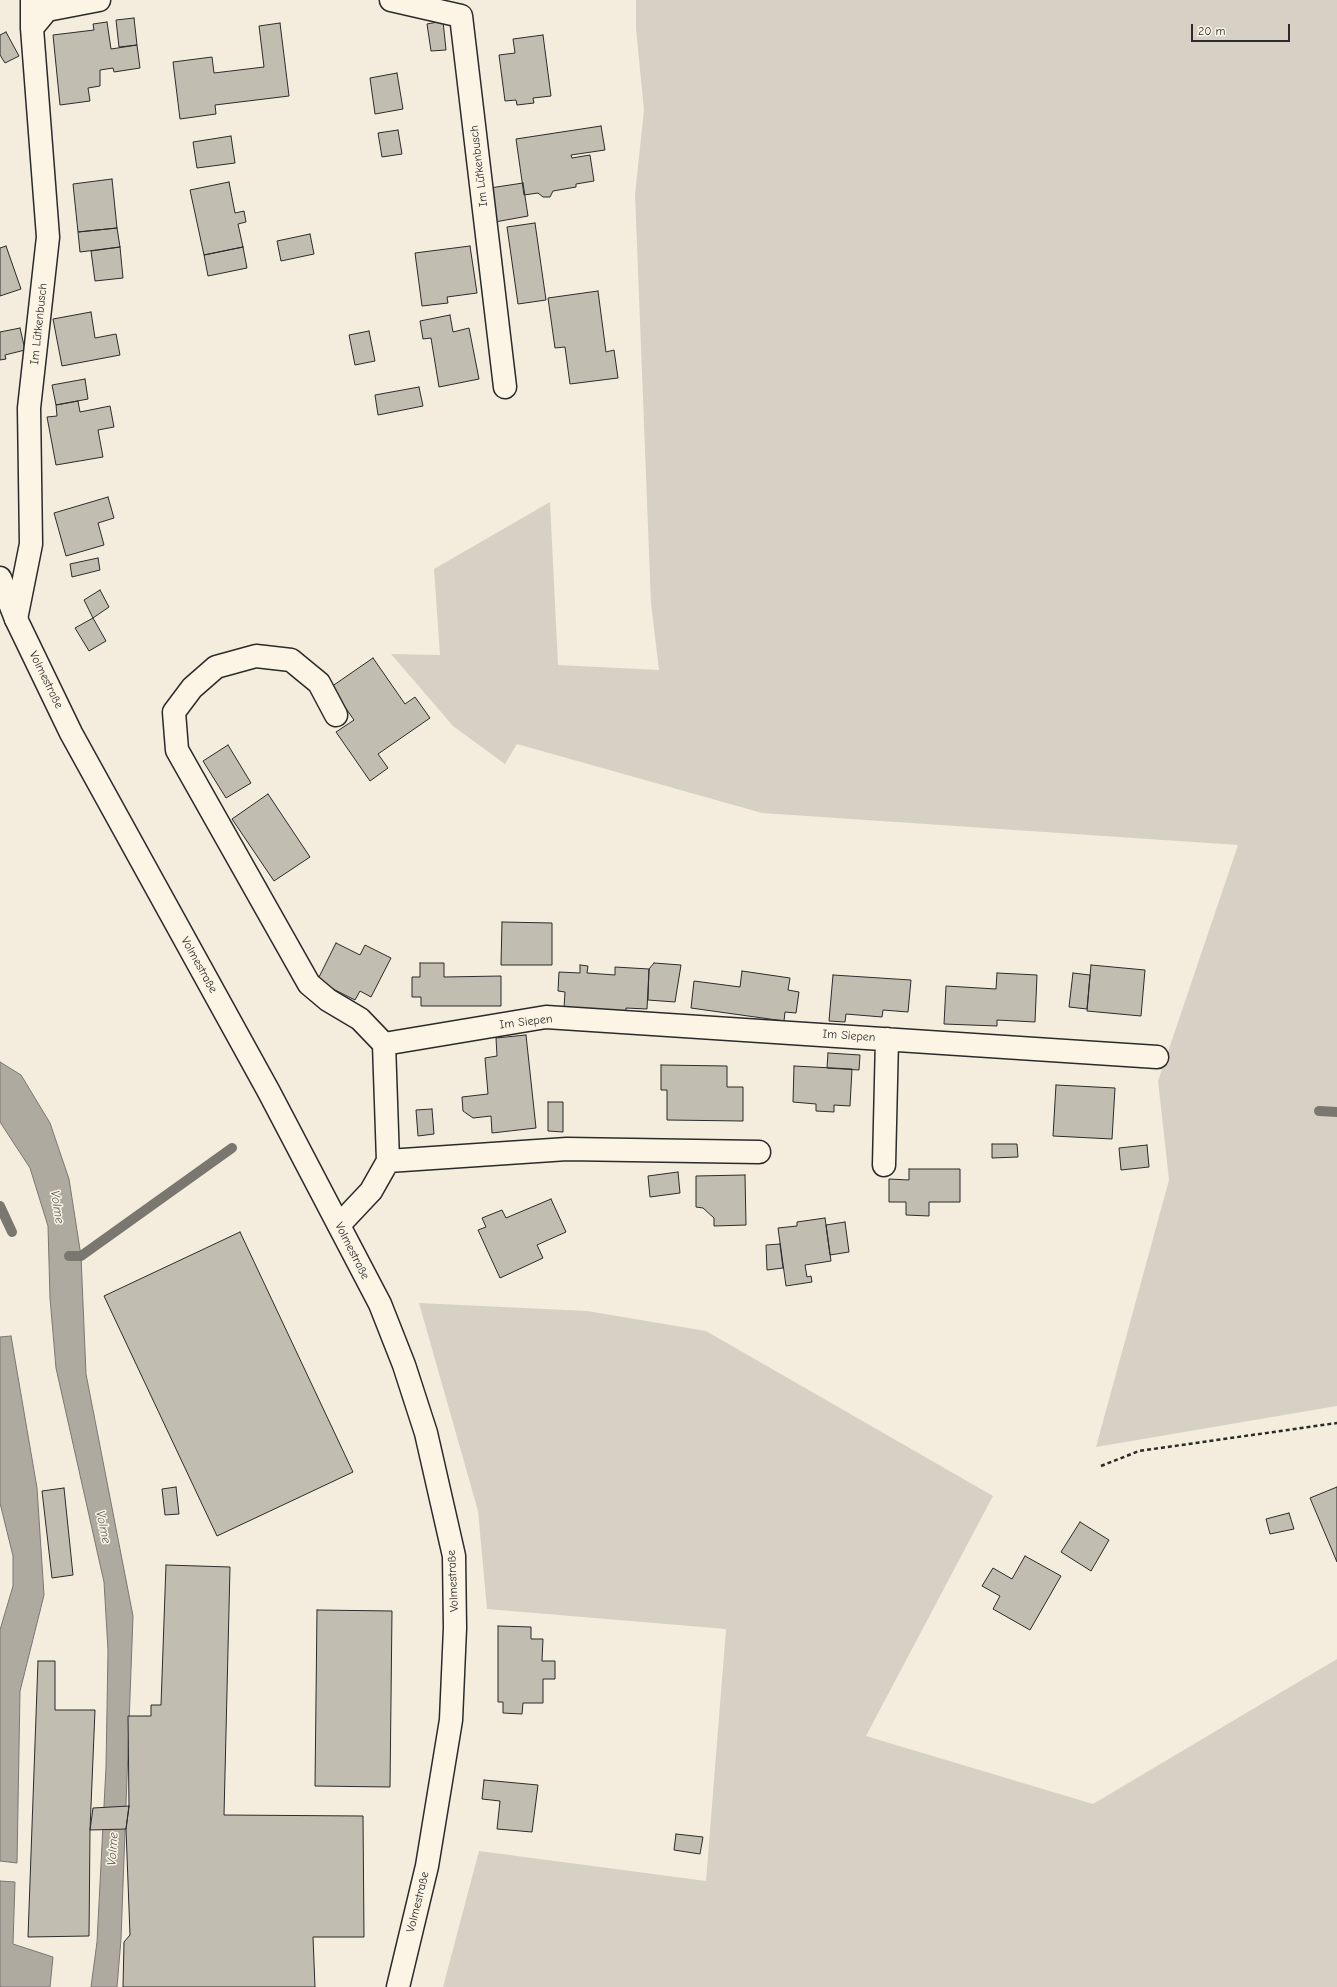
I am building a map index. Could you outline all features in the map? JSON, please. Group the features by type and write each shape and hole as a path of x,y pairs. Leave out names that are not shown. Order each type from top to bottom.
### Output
{"street":[{"name":"Im Lütkenbusch","path":"16,619 31,544 30,408 48,237 32,28 32,0"},
{"path":"32,28 47,10 99,0"},
{"name":"Im Lütkenbusch","path":"391,0 461,16 505,387"},
{"name":"Volmestraße","path":"0,578 16,619 71,733 265,1086 380,1304 404,1365 426,1433 454,1556 455,1628 451,1720 427,1866 398,1987"},
{"path":"336,715 318,683 291,660 256,656 216,667 192,688 174,712 177,750 309,984 328,1000 360,1019 384,1044 388,1161 371,1191 339,1225"},
{"name":"Im Siepen","path":"384,1044 546,1017 1157,1057"},
{"path":"884,1165 887,1039"},
{"path":"388,1161 567,1149 759,1152"}],"path":[{"path":"1101,1466 1139,1451 1337,1423"}],"shaded area":[{"path":"636,0 1337,0 1337,1406 1096,1447 1169,1180 1158,1081 1238,845 762,813 517,744 505,764 453,726 391,654 440,655 434,569 550,502 558,665 659,670 651,603 635,194 644,110 636,29"},
{"path":"419,1303 587,1311 706,1331 993,1496 866,1736 1093,1804 1337,1659 1337,1987 443,1987 479,1851 706,1881 726,1629 487,1609 478,1511"}],"water":[{"name":"Volme","path":"0,1062 21,1075 50,1123 69,1179 81,1256 86,1374 133,1616 121,1939 117,1987 91,1987 97,1942 106,1767 108,1650 104,1582 56,1368 50,1298 48,1226 30,1168 0,1122"},
{"path":"11,1336 37,1488 44,1595 20,1691 17,1863 0,1861 0,1630 13,1586 13,1556 0,1503 0,1337"},
{"path":"0,1881 15,1882 13,1944 53,1957 50,1987 0,1987"}],"building":[{"path":"134,18 137,45 119,47 116,20"},
{"path":"443,21 446,50 431,51 427,24"},
{"path":"107,22 111,49 137,45 140,68 114,72 113,68 100,70 100,86 88,88 90,101 60,105 53,35 94,30 93,24"},
{"path":"280,23 289,96 215,105 216,114 180,119 173,62 212,57 214,73 264,67 259,26"},
{"path":"6,32 19,56 5,63 0,55 0,35"},
{"path":"543,35 551,96 533,98 534,103 517,105 516,100 505,101 499,55 515,53 513,39"},
{"path":"397,73 403,109 375,114 370,78"},
{"path":"601,126 605,150 571,155 572,158 590,155 594,181 576,184 576,187 553,191 550,197 543,197 538,193 524,195 516,139"},
{"path":"398,130 402,154 382,157 378,133"},
{"path":"231,136 235,163 197,168 193,142"},
{"path":"112,179 117,228 78,232 73,184"},
{"path":"229,182 235,213 244,211 246,222 238,224 243,247 204,255 190,190"},
{"path":"523,183 528,216 495,222 490,188"},
{"path":"535,223 546,300 518,304 507,227"},
{"path":"117,228 120,247 80,252 78,232"},
{"path":"310,234 314,254 281,261 277,241"},
{"path":"6,246 21,289 0,296 0,248"},
{"path":"470,246 477,293 447,297 448,303 422,306 415,253"},
{"path":"120,247 123,278 95,281 91,251"},
{"path":"243,247 247,268 208,276 204,255"},
{"path":"598,291 606,352 614,350 618,378 570,384 565,347 555,348 548,298"},
{"path":"91,312 95,338 116,334 120,355 62,366 53,319"},
{"path":"450,315 453,332 469,328 479,379 439,387 431,338 423,339 420,321"},
{"path":"20,328 25,350 5,355 6,359 0,360 0,332"},
{"path":"369,331 375,361 355,365 349,335"},
{"path":"85,379 88,399 56,405 52,385"},
{"path":"419,387 423,406 378,415 375,395"},
{"path":"78,401 80,412 110,406 114,427 98,430 103,457 56,465 47,417 57,416 56,405"},
{"path":"108,497 114,518 98,523 104,545 66,556 54,513"},
{"path":"98,558 100,570 72,577 70,564"},
{"path":"100,590 109,607 93,618 84,600"},
{"path":"93,618 106,641 89,651 75,628"},
{"path":"373,658 405,704 415,697 430,718 378,754 388,768 370,781 336,732 354,720 331,687"},
{"path":"228,745 251,783 226,798 203,761"},
{"path":"268,794 310,857 274,881 232,819"},
{"path":"502,922 552,923 552,965 501,965"},
{"path":"336,943 360,955 365,945 391,958 371,997 360,991 355,1000 317,981"},
{"path":"420,963 444,963 444,977 501,976 501,1006 421,1006 421,997 412,997 412,977 420,977"},
{"path":"654,963 681,965 675,1002 648,1000 649,969"},
{"path":"580,965 588,966 587,973 615,975 615,967 649,969 647,1009 626,1008 626,1011 564,1008 565,992 558,991 559,972 580,973"},
{"path":"1091,965 1145,970 1141,1016 1087,1011"},
{"path":"742,971 790,978 788,990 799,992 796,1013 785,1012 784,1021 691,1008 694,981 740,987"},
{"path":"997,973 1037,975 1035,1022 997,1020 997,1026 944,1024 946,986 996,989"},
{"path":"1073,973 1090,975 1087,1009 1069,1007"},
{"path":"833,975 911,980 908,1012 883,1010 882,1017 846,1014 845,1022 829,1021"},
{"path":"526,1035 536,1128 492,1133 491,1116 473,1118 463,1111 462,1097 488,1094 485,1058 497,1056 496,1038"},
{"path":"828,1053 860,1055 859,1070 827,1068"},
{"path":"661,1065 727,1066 727,1087 743,1087 743,1121 667,1120 667,1090 661,1090"},
{"path":"794,1066 852,1069 850,1106 834,1105 834,1112 816,1111 816,1104 793,1102"},
{"path":"1056,1085 1115,1088 1112,1139 1053,1136"},
{"path":"548,1102 563,1102 563,1132 548,1131"},
{"path":"432,1109 434,1134 418,1136 416,1110"},
{"path":"992,1144 1017,1144 1018,1157 992,1158"},
{"path":"1147,1145 1149,1167 1121,1170 1119,1148"},
{"path":"909,1169 960,1169 960,1202 929,1202 929,1216 906,1215 906,1202 889,1202 889,1179 909,1180"},
{"path":"678,1172 680,1193 650,1197 648,1176"},
{"path":"745,1175 746,1225 714,1226 714,1218 703,1208 696,1207 696,1176"},
{"path":"551,1199 566,1232 537,1245 543,1258 500,1278 478,1230 486,1227 482,1218 502,1210 506,1218"},
{"path":"825,1218 831,1261 805,1265 807,1277 811,1276 812,1282 786,1286 778,1228 797,1226 797,1222"},
{"path":"845,1222 849,1252 830,1255 826,1225"},
{"path":"240,1232 353,1472 217,1536 104,1296"},
{"path":"780,1244 783,1268 767,1270 766,1245"},
{"path":"176,1487 179,1514 165,1515 162,1489"},
{"path":"1337,1487 1337,1562 1310,1498"},
{"path":"64,1488 73,1575 52,1578 42,1491"},
{"path":"1289,1513 1294,1529 1270,1534 1266,1519"},
{"path":"1080,1522 1109,1540 1091,1571 1061,1552"},
{"path":"1025,1556 1061,1576 1030,1630 993,1609 1000,1596 982,1586 993,1568 1012,1579"},
{"path":"166,1565 230,1567 224,1815 363,1816 364,1937 313,1937 315,1987 123,1987 124,1942 130,1935 126,1829 129,1806 128,1716 151,1716 151,1705 161,1705"},
{"path":"317,1610 392,1611 390,1787 315,1786"},
{"path":"498,1626 531,1627 531,1639 543,1639 542,1661 555,1661 555,1679 543,1679 543,1703 523,1703 522,1714 503,1713 503,1702 498,1702"},
{"path":"38,1661 55,1661 55,1710 95,1710 90,1830 89,1936 28,1937"},
{"path":"484,1780 538,1785 532,1832 497,1829 500,1801 482,1799"},
{"path":"129,1806 126,1829 90,1830 93,1808"},
{"path":"676,1834 703,1837 700,1854 674,1850"}],"waterway":[{"path":"1319,1111 1337,1112"},
{"path":"69,1256 81,1256 232,1148"},
{"path":"0,1206 12,1232"}]}
